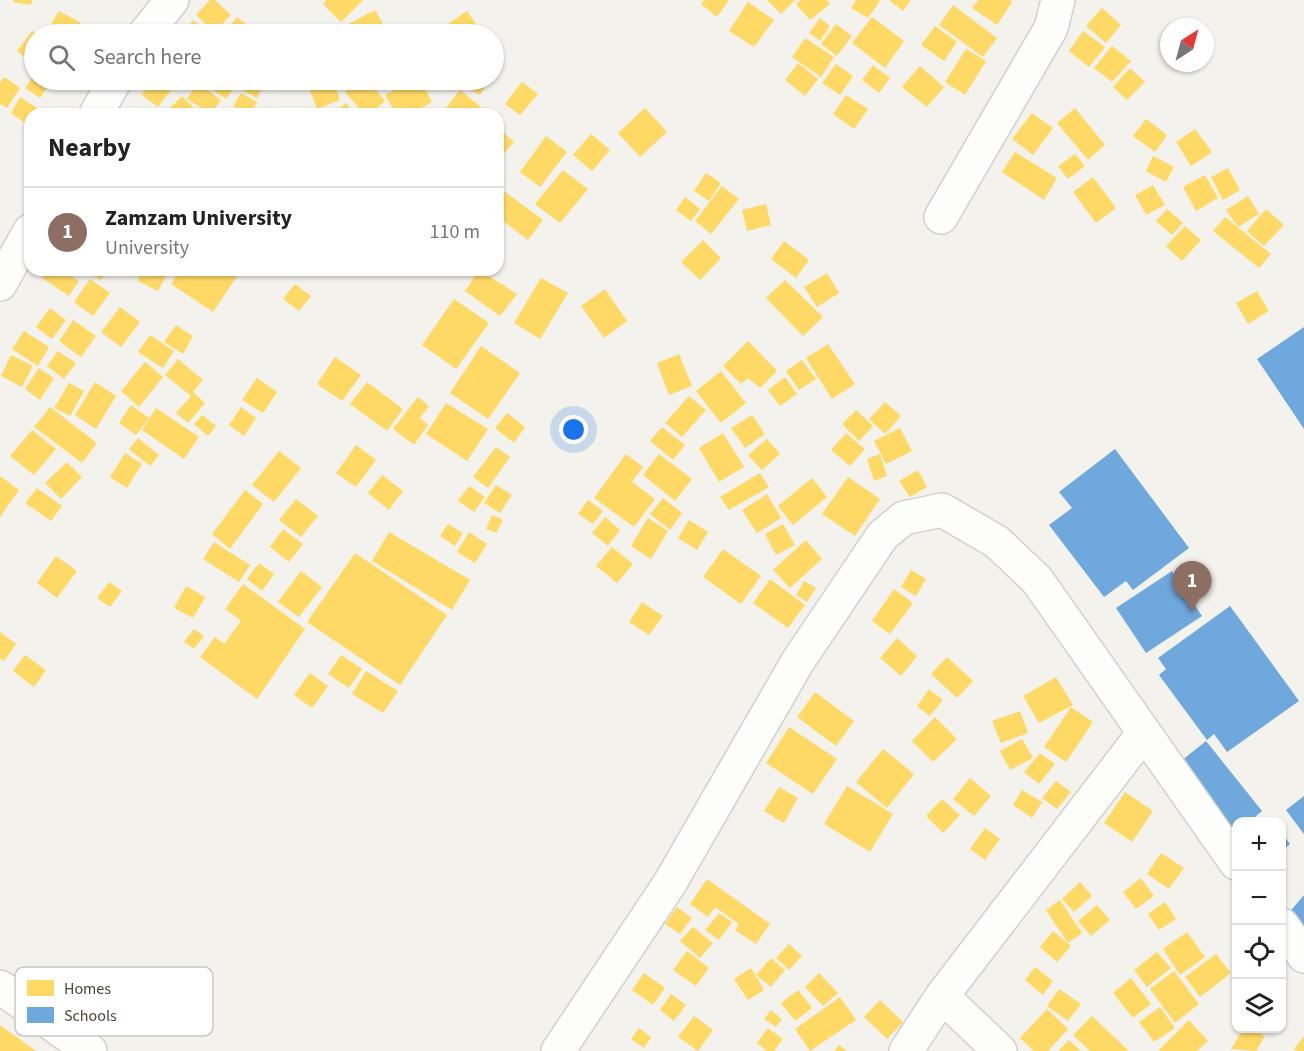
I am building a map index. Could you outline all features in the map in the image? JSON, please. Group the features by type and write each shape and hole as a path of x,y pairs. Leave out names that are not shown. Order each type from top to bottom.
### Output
{"street":[{"path":"154,24 172,0"},
{"path":"941,217 1051,28 1058,0"},
{"path":"99,108 109,90"},
{"path":"0,284 24,242"},
{"path":"558,1051 670,883 798,661 883,536 904,518 942,510 997,542 1037,580 1143,734 1232,857"},
{"path":"906,1051 942,996 1143,734"},
{"path":"1286,932 1304,956"},
{"path":"0,987 15,998"},
{"path":"942,996 1000,1051"},
{"path":"69,1036 90,1051"}],"building: Homes":[{"path":"14,0 32,0 31,5 13,2"},
{"path":"210,0 215,0 231,15 222,24 206,24 196,15"},
{"path":"326,0 363,0 341,22 323,4"},
{"path":"704,0 729,0 717,17 701,4"},
{"path":"767,0 795,0 781,14"},
{"path":"801,0 827,0 830,4 810,20 796,4"},
{"path":"856,0 880,1 868,18 851,8"},
{"path":"889,0 911,0 903,11"},
{"path":"978,0 1010,0 1012,2 997,25 972,8"},
{"path":"748,2 774,20 754,47 729,31"},
{"path":"953,5 997,38 983,57 939,25"},
{"path":"1102,8 1121,25 1106,43 1086,26"},
{"path":"375,10 383,24 348,24"},
{"path":"59,11 81,23 80,24 51,24"},
{"path":"467,11 476,24 448,24"},
{"path":"237,17 246,24 231,24"},
{"path":"872,17 904,41 885,68 852,43"},
{"path":"820,18 830,26 820,41 809,33"},
{"path":"836,24 852,36 837,56 821,44"},
{"path":"935,26 957,42 944,61 921,45"},
{"path":"1083,31 1105,47 1089,67 1069,51"},
{"path":"805,38 834,57 821,77 792,57"},
{"path":"24,42 24,56 17,51"},
{"path":"1112,46 1131,61 1112,82 1094,68"},
{"path":"966,49 986,61 965,95 945,82"},
{"path":"798,63 818,79 805,96 785,80"},
{"path":"836,64 853,76 840,95 822,83"},
{"path":"873,65 890,78 879,93 862,80"},
{"path":"920,66 944,87 927,107 902,87"},
{"path":"1130,68 1145,82 1127,100 1113,87"},
{"path":"4,77 20,88 7,108 0,104 0,83"},
{"path":"522,82 538,94 520,115 505,104"},
{"path":"28,90 45,90 40,98"},
{"path":"146,90 171,90 158,107 142,95"},
{"path":"193,90 207,90 221,100 215,108 201,108 187,99"},
{"path":"213,90 233,90 226,99"},
{"path":"242,90 261,90 257,98"},
{"path":"310,90 336,90 340,100 317,108"},
{"path":"348,90 376,90 385,101 377,108 359,108 345,92"},
{"path":"394,90 425,90 432,102 421,108 393,108 385,95"},
{"path":"460,90 482,108 446,108"},
{"path":"472,90 483,90 480,95"},
{"path":"241,93 257,102 254,108 233,106"},
{"path":"846,95 868,109 854,129 833,114"},
{"path":"182,96 194,108 170,108"},
{"path":"20,97 37,108 24,108 24,123 11,113"},
{"path":"346,103 350,108 340,108"},
{"path":"645,108 667,132 640,157 618,133"},
{"path":"1075,108 1105,145 1088,160 1057,123"},
{"path":"1032,113 1053,128 1033,155 1012,139"},
{"path":"1146,119 1167,135 1155,152 1133,136"},
{"path":"1195,129 1212,152 1191,166 1176,142"},
{"path":"504,133 514,142 504,153"},
{"path":"591,134 610,150 592,171 573,155"},
{"path":"546,136 567,152 540,187 520,172"},
{"path":"1015,152 1057,178 1044,200 1002,172"},
{"path":"1075,154 1085,166 1068,179 1058,166"},
{"path":"1153,156 1174,167 1166,182 1146,171"},
{"path":"1228,168 1240,190 1223,200 1211,177"},
{"path":"563,170 588,189 560,223 535,204"},
{"path":"706,173 721,183 709,201 694,191"},
{"path":"1205,175 1218,198 1196,211 1183,187"},
{"path":"1093,177 1116,208 1096,223 1073,192"},
{"path":"1153,185 1165,205 1146,215 1135,195"},
{"path":"722,186 739,199 711,234 695,221"},
{"path":"504,191 543,220 528,240 504,222"},
{"path":"1248,196 1259,214 1238,227 1226,210"},
{"path":"685,197 700,209 691,221 676,210"},
{"path":"766,204 771,225 747,231 742,210"},
{"path":"1167,209 1183,223 1172,235 1156,221"},
{"path":"1266,209 1284,225 1264,246 1247,231"},
{"path":"1225,217 1271,254 1259,268 1213,231"},
{"path":"1185,226 1201,240 1182,261 1166,246"},
{"path":"703,240 721,258 700,280 681,262"},
{"path":"784,241 809,260 796,278 771,259"},
{"path":"827,273 839,293 817,307 804,287"},
{"path":"44,276 71,276 79,281 69,296 42,278"},
{"path":"140,276 166,276 158,291 138,281"},
{"path":"176,276 237,276 213,312 171,284"},
{"path":"475,276 488,276 517,294 500,316 465,291"},
{"path":"541,278 568,293 540,339 514,323"},
{"path":"90,279 110,293 93,316 74,302"},
{"path":"785,280 823,317 803,336 766,298"},
{"path":"295,284 311,296 299,311 283,299"},
{"path":"605,289 627,321 604,338 581,306"},
{"path":"1257,291 1269,311 1248,324 1236,303"},
{"path":"454,299 489,323 456,369 422,345"},
{"path":"120,307 140,322 121,347 101,332"},
{"path":"50,308 66,320 52,339 36,327"},
{"path":"73,320 96,336 81,357 59,341"},
{"path":"176,325 193,336 183,354 164,342"},
{"path":"24,331 49,347 38,366 12,349"},
{"path":"150,335 174,351 163,368 138,352"},
{"path":"748,341 777,371 760,388 748,378 741,384 723,366"},
{"path":"828,344 855,384 832,399 806,358"},
{"path":"481,346 520,373 488,419 450,393"},
{"path":"58,351 76,363 64,379 47,366"},
{"path":"679,354 692,386 669,395 657,363"},
{"path":"11,355 33,366 22,387 1,376"},
{"path":"335,357 361,375 342,401 317,384"},
{"path":"178,359 203,380 193,392 205,403 188,423 176,413 191,396 165,375"},
{"path":"802,360 816,379 799,390 786,371"},
{"path":"145,362 163,377 139,407 121,391"},
{"path":"39,368 54,378 40,400 25,389"},
{"path":"721,371 746,403 721,423 696,391"},
{"path":"785,377 797,394 780,406 768,390"},
{"path":"257,378 277,392 263,413 242,400"},
{"path":"95,382 116,396 96,429 75,415"},
{"path":"367,382 403,409 387,431 350,404"},
{"path":"69,383 84,391 70,416 54,408"},
{"path":"689,396 706,410 682,437 665,423"},
{"path":"418,397 429,406 420,418 428,425 414,445 393,429"},
{"path":"885,402 901,416 885,434 869,419"},
{"path":"446,403 488,429 467,461 426,434"},
{"path":"131,405 149,418 136,435 119,423"},
{"path":"50,407 97,443 82,463 34,427"},
{"path":"241,407 256,418 244,436 229,425"},
{"path":"156,408 199,437 184,459 142,430"},
{"path":"856,410 873,426 859,441 842,424"},
{"path":"507,413 525,427 514,443 495,428"},
{"path":"202,415 216,426 208,436 194,424"},
{"path":"752,415 765,434 745,448 731,428"},
{"path":"662,427 685,445 673,460 650,441"},
{"path":"900,428 912,451 886,464 874,441"},
{"path":"32,430 56,449 34,475 10,456"},
{"path":"723,433 744,467 719,482 699,448"},
{"path":"846,433 865,449 850,466 831,450"},
{"path":"138,438 159,455 150,466 129,449"},
{"path":"767,439 780,454 762,470 748,455"},
{"path":"356,445 376,460 356,487 336,473"},
{"path":"496,447 510,457 488,488 473,477"},
{"path":"279,451 301,468 274,502 252,485"},
{"path":"125,453 142,464 127,488 110,477"},
{"path":"626,454 643,467 632,482 655,499 634,527 594,498"},
{"path":"659,454 692,479 675,501 643,475"},
{"path":"880,454 887,476 874,481 867,459"},
{"path":"67,462 82,477 61,499 45,483"},
{"path":"918,470 927,487 910,497 899,481"},
{"path":"760,473 769,487 729,510 720,497"},
{"path":"382,475 403,491 389,510 368,493"},
{"path":"0,476 19,490 0,517"},
{"path":"848,477 880,499 855,536 822,514"},
{"path":"812,478 827,497 793,525 778,506"},
{"path":"496,485 512,495 500,513 484,503"},
{"path":"469,486 485,497 474,512 458,501"},
{"path":"37,488 62,506 51,521 25,503"},
{"path":"245,490 263,504 230,549 212,534"},
{"path":"767,494 781,518 757,533 742,510"},
{"path":"663,498 682,513 670,530 650,514"},
{"path":"296,499 318,516 301,537 279,520"},
{"path":"588,500 603,511 593,524 578,514"},
{"path":"492,515 503,520 496,533 486,529"},
{"path":"605,517 620,530 608,546 592,533"},
{"path":"648,518 668,531 651,559 631,546"},
{"path":"689,520 708,532 697,550 678,538"},
{"path":"448,524 463,533 455,546 440,536"},
{"path":"783,524 795,545 776,555 765,534"},
{"path":"283,529 303,544 289,562 270,547"},
{"path":"389,532 470,580 452,610 372,561"},
{"path":"469,532 487,544 475,563 457,552"},
{"path":"806,540 822,559 790,588 773,570"},
{"path":"214,542 250,565 239,582 203,559"},
{"path":"612,547 633,564 617,583 596,566"},
{"path":"723,549 761,576 741,604 703,577"},
{"path":"355,553 447,615 400,685 307,622"},
{"path":"56,556 77,571 57,598 37,583"},
{"path":"259,563 274,574 262,591 247,579"},
{"path":"911,570 926,579 916,596 901,587"},
{"path":"301,571 322,587 299,617 278,602"},
{"path":"770,579 805,605 788,628 753,603"},
{"path":"804,581 816,588 807,602 796,595"},
{"path":"109,582 122,591 110,607 97,598"},
{"path":"243,584 305,629 257,699 200,657 215,637 224,644 241,621 225,609"},
{"path":"186,586 205,597 193,618 174,608"},
{"path":"894,589 913,603 890,634 872,621"},
{"path":"642,602 663,616 649,635 629,622"},
{"path":"194,629 204,636 194,649 184,642"},
{"path":"0,632 16,644 4,661 0,658"},
{"path":"897,638 917,656 901,676 880,658"},
{"path":"25,655 46,670 34,687 13,671"},
{"path":"341,655 362,669 349,688 328,674"},
{"path":"947,657 973,681 957,698 931,674"},
{"path":"366,671 398,691 383,713 352,694"},
{"path":"310,673 328,686 312,708 294,695"},
{"path":"1056,677 1073,705 1039,723 1023,696"},
{"path":"929,689 943,700 930,716 917,706"},
{"path":"815,692 854,721 836,746 797,717"},
{"path":"1071,707 1093,722 1066,762 1044,747"},
{"path":"1020,711 1028,733 1001,743 992,721"},
{"path":"935,717 957,739 933,762 912,741"},
{"path":"789,727 837,759 813,794 766,763"},
{"path":"1022,739 1033,758 1010,770 1000,751"},
{"path":"883,749 914,774 887,808 856,782"},
{"path":"1040,753 1055,764 1039,784 1024,772"},
{"path":"970,778 991,796 974,816 953,799"},
{"path":"1056,781 1071,792 1057,809 1042,798"},
{"path":"847,786 893,814 870,852 824,824"},
{"path":"779,787 798,798 784,823 764,811"},
{"path":"1022,790 1042,802 1032,818 1013,805"},
{"path":"1125,792 1153,811 1132,842 1104,823"},
{"path":"942,799 960,815 943,833 926,816"},
{"path":"985,828 1000,839 985,860 970,849"},
{"path":"1161,853 1184,868 1169,889 1147,874"},
{"path":"1141,878 1154,896 1136,909 1123,892"},
{"path":"707,879 770,924 756,944 735,930 739,924 715,907 708,917 690,904"},
{"path":"1080,882 1092,896 1074,912 1062,899"},
{"path":"1060,900 1082,933 1068,943 1046,910"},
{"path":"1165,902 1176,919 1159,930 1148,914"},
{"path":"1097,905 1110,920 1091,936 1078,921"},
{"path":"677,907 692,918 680,934 665,924"},
{"path":"719,913 732,922 719,940 705,930"},
{"path":"693,927 713,943 700,958 680,941"},
{"path":"1053,931 1071,946 1057,962 1040,947"},
{"path":"1187,932 1205,957 1180,975 1163,949"},
{"path":"789,944 802,956 789,970 776,958"},
{"path":"687,951 709,968 696,986 673,970"},
{"path":"1157,952 1171,968 1147,987 1134,970"},
{"path":"1216,954 1231,973 1200,997 1185,977"},
{"path":"771,958 785,970 771,987 756,975"},
{"path":"1035,967 1053,981 1043,995 1025,980"},
{"path":"751,968 764,990 748,1000 734,979"},
{"path":"1174,971 1199,1004 1175,1023 1150,989"},
{"path":"644,973 665,988 653,1005 632,990"},
{"path":"819,973 838,993 823,1006 805,987"},
{"path":"1131,978 1151,1004 1133,1018 1113,993"},
{"path":"1059,989 1081,1004 1068,1021 1047,1006"},
{"path":"798,990 812,1008 795,1021 781,1003"},
{"path":"671,994 686,1005 674,1021 660,1010"},
{"path":"840,997 856,1020 810,1051 795,1029"},
{"path":"880,1000 903,1022 887,1039 864,1017"},
{"path":"1160,1007 1175,1028 1154,1042 1139,1022"},
{"path":"1047,1009 1068,1029 1048,1051 1034,1051 1020,1038"},
{"path":"771,1010 782,1019 776,1027 764,1019"},
{"path":"694,1016 713,1030 698,1051 678,1037"},
{"path":"1092,1016 1129,1051 1090,1051 1073,1035"},
{"path":"1189,1020 1208,1041 1197,1051 1158,1051"},
{"path":"0,1025 36,1051 0,1051"},
{"path":"639,1028 651,1037 644,1048 631,1039"},
{"path":"768,1028 783,1039 774,1051 767,1051 757,1043"},
{"path":"1241,1033 1260,1033 1265,1036 1256,1051 1231,1049"},
{"path":"1304,1036 1304,1051 1297,1051 1294,1049"},
{"path":"1069,1040 1081,1051 1058,1051"},
{"path":"839,1045 847,1051 834,1051"}],"building: Schools":[{"path":"1304,327 1304,429 1257,359"},
{"path":"1115,449 1189,548 1133,590 1126,581 1104,597 1049,525 1072,508 1059,492"},
{"path":"1172,571 1202,616 1146,653 1116,608"},
{"path":"1230,606 1299,701 1227,752 1214,734 1207,740 1159,675 1166,669 1158,658"},
{"path":"1206,741 1262,811 1255,817 1232,817 1232,835 1227,839 1171,769"},
{"path":"1304,796 1304,834 1286,810"},
{"path":"1304,895 1304,927 1303,928 1287,915"}],"place":[{"name":"Zamzam University","path":"1192,611"}]}
